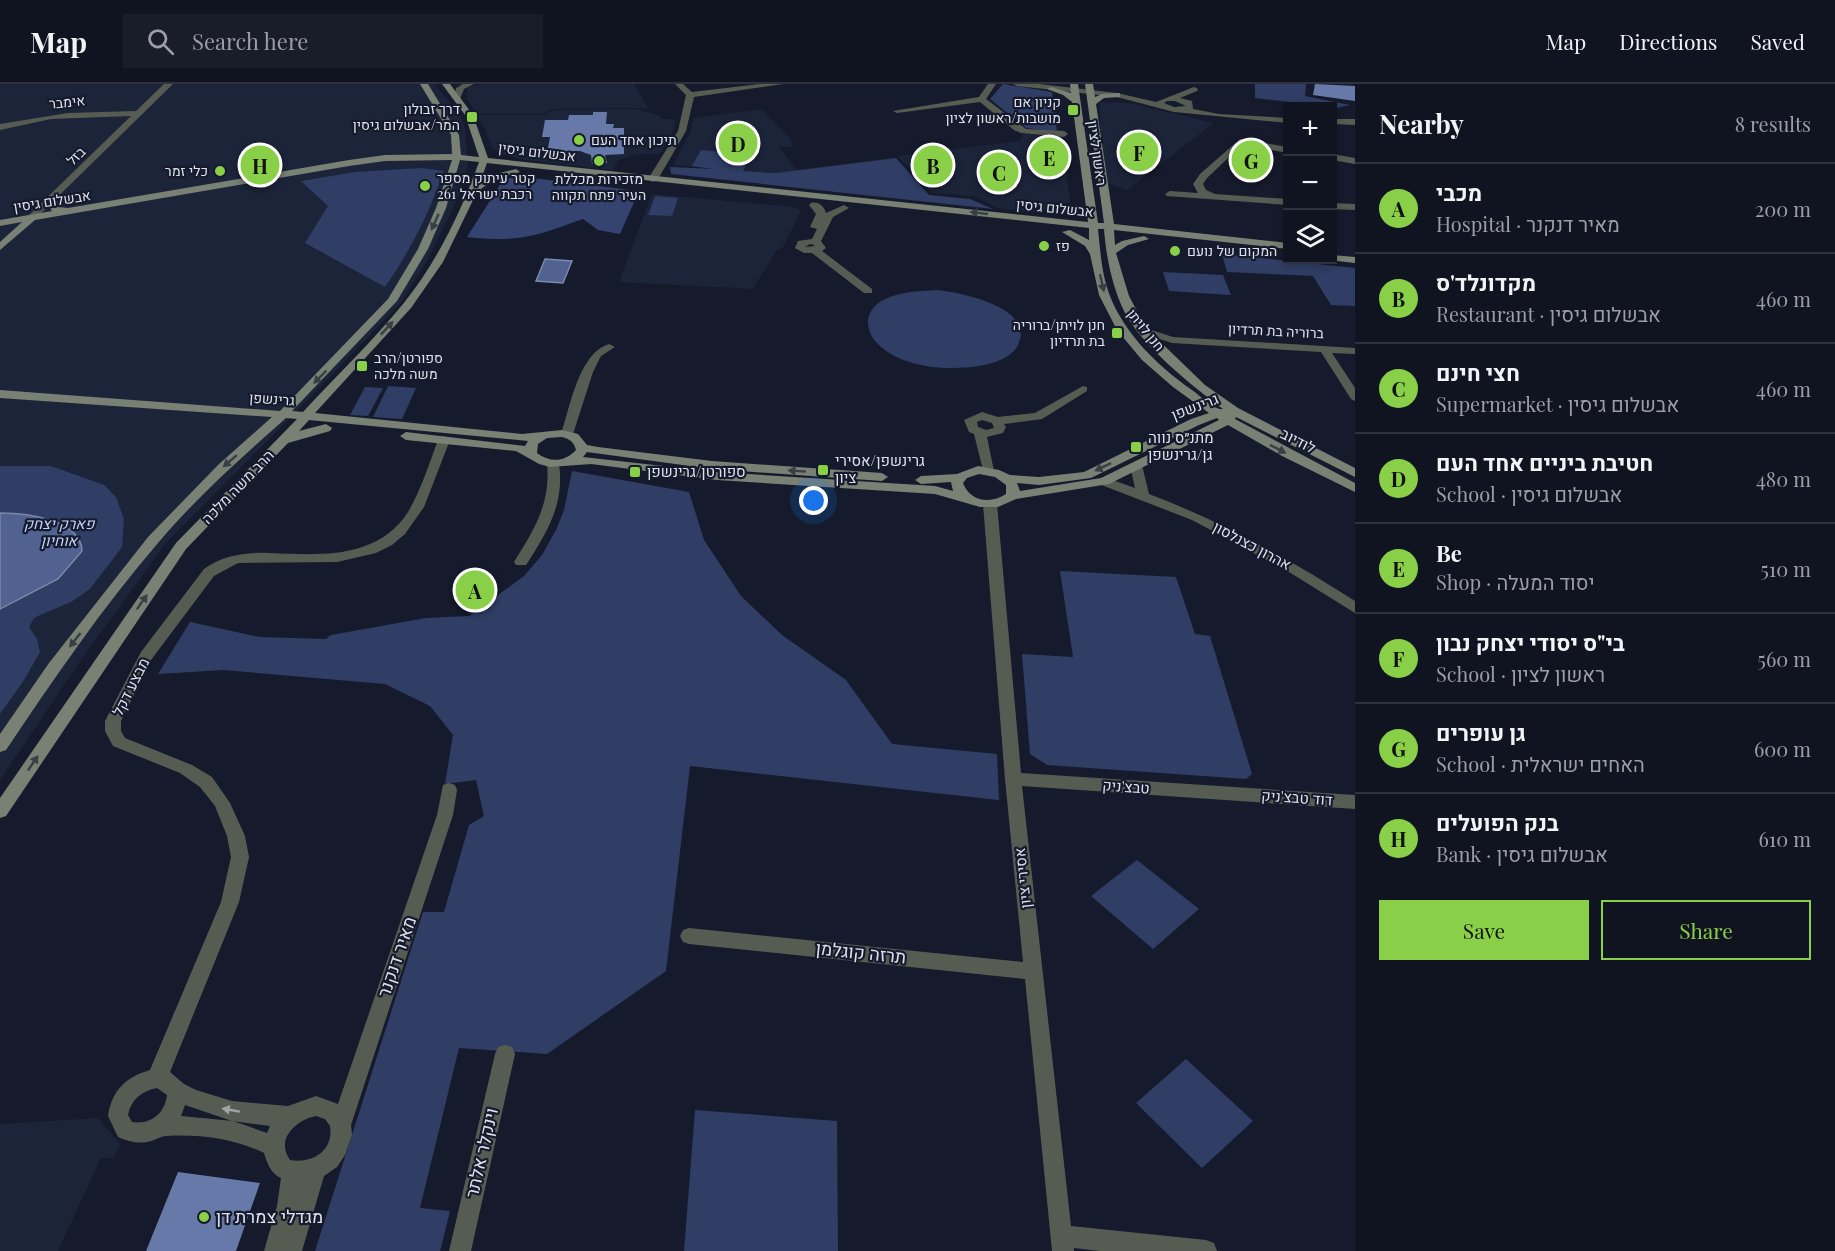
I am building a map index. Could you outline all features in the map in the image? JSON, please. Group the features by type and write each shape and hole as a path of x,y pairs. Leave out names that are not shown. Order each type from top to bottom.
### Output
{"street":[{"name":"בזל","path":"3,244 169,84"},
{"path":"424,84 436,100 455,135 456,162"},
{"path":"446,84 469,115 480,143 483,164"},
{"path":"457,97 460,88 471,84"},
{"path":"679,84 690,95"},
{"path":"690,95 779,84"},
{"path":"982,99 990,87 998,84"},
{"path":"1017,84 1091,87 1161,102 1171,109 1187,106"},
{"path":"1038,84 1066,93 1076,101"},
{"path":"1161,102 1172,99 1196,86"},
{"path":"1187,106 1196,86"},
{"name":"ראשון לציון","path":"1091,87 1109,232"},
{"name":"ראשון לציון","path":"1074,88 1094,230"},
{"path":"1092,103 1102,96 1117,93"},
{"path":"653,179 682,131 690,95"},
{"path":"897,111 982,99 1017,128 1024,131 1064,134"},
{"path":"1172,99 1187,106 1238,118 1283,122"},
{"name":"אימבר","path":"0,127 55,115 138,114"},
{"path":"1337,121 1355,120"},
{"path":"424,157 447,151 455,135"},
{"path":"1213,197 1202,192 1198,184 1203,176 1240,142 1283,149"},
{"path":"480,143 494,154 530,165"},
{"name":"אבשלום גיסין","path":"0,229 73,212 349,163 424,157 456,162 530,165 1057,222 1144,239 1283,253"},
{"path":"1337,158 1355,161"},
{"name":"אבשלום גיסין","path":"0,223 28,221 355,168 456,162"},
{"name":"הרב משה מלכה","path":"0,746 54,667 153,540 223,467 296,401 392,301 423,249 441,208 456,162"},
{"name":"אבשלום גיסין","path":"483,164 516,172 814,205 1067,231 1094,230"},
{"name":"הרב משה מלכה","path":"0,811 181,546 283,441 407,306 438,262 473,191 483,164"},
{"path":"473,191 490,178 516,172"},
{"path":"1170,194 1283,202"},
{"path":"52,198 51,203 54,209 73,212"},
{"path":"813,245 821,214 820,208 814,205"},
{"path":"1337,206 1355,207"},
{"path":"813,245 829,215 844,208"},
{"path":"1057,222 1078,220 1092,212"},
{"path":"1108,216 1120,225 1136,231"},
{"path":"0,229 7,234 3,244"},
{"name":"חנן לויתן","path":"1094,230 1095,253 1104,295 1116,319 1132,342 1160,370 1226,415"},
{"path":"1067,231 1089,244 1095,253"},
{"name":"אבשלום גיסין","path":"1109,232 1136,231 1283,246"},
{"name":"חנן לויתן","path":"1109,232 1111,252 1124,296 1142,330 1226,415"},
{"path":"1111,252 1125,243 1144,239"},
{"path":"813,245 868,291"},
{"path":"1337,251 1355,253"},
{"path":"1337,258 1355,260"},
{"name":"ברוריה בת תרדיון","path":"1142,330 1172,340 1355,351"},
{"path":"1185,373 1176,357 1184,345 1195,342"},
{"path":"567,434 590,365 597,354 609,347"},
{"path":"1324,349 1355,398"},
{"path":"1181,386 1200,427 1255,437"},
{"path":"582,447 712,465 931,481 960,478 969,472 988,471 980,433 996,432 1000,427 997,421 1038,416 1083,389"},
{"name":"גרינשפן","path":"0,394 522,438 541,436"},
{"name":"גרינשפן","path":"0,401 256,417"},
{"path":"258,436 261,428 256,417 296,401"},
{"path":"283,441 329,423 319,402"},
{"name":"גרינשפן","path":"988,471 1008,479 1039,481 1087,475 1226,415"},
{"name":"לודיוב","path":"1226,415 1255,437 1355,488"},
{"name":"לודיוב","path":"1226,415 1355,473"},
{"name":"גרינשפן","path":"329,423 444,440 519,448 531,454"},
{"name":"גרינשפן","path":"990,504 999,503 1012,496 1104,481 1200,427"},
{"path":"568,462 579,455 582,447 580,442 567,434 541,436 533,442 530,448 531,454 542,462 553,464 591,460 717,476 935,490 990,504"},
{"name":"מבצע דקל","path":"157,1078 230,902 240,857 236,836 222,803 206,782 186,769 118,742 113,731 113,721 145,657 201,581 213,569 236,559 262,556 309,560 343,558 375,548 411,519 444,440"},
{"path":"521,562 540,535 549,515 556,478 553,464"},
{"path":"1136,465 1143,496"},
{"path":"960,478 958,488 968,499"},
{"path":"1008,479 1014,490 1012,496"},
{"name":"אהרון כצנלסון","path":"1104,481 1197,516 1294,569 1355,608"},
{"name":"אסירי ציון","path":"990,504 1013,779 1062,1243"},
{"name":"טבצ'ניק","path":"1013,779 1239,794"},
{"name":"מאיר דנקנר","path":"341,1124 445,815 449,790"},
{"name":"דוד טבצ'ניק","path":"1239,794 1355,802"},
{"name":"תרזה קוגלמן","path":"689,936 1033,970"},
{"name":"וינקלר אלתר","path":"460,1251 505,1054"},
{"path":"273,1146 258,1138 189,1125 161,1126 138,1135 125,1130 118,1116 122,1099 129,1090 147,1080 157,1078 166,1080 177,1091 206,1106 267,1117 289,1116"},
{"path":"161,1126 175,1110 177,1091"},
{"path":"306,1107 324,1107 332,1111 341,1124 342,1134 334,1155 315,1170 292,1172 278,1163 273,1146 278,1128 289,1116 306,1107"},
{"path":"291,1251 315,1170"},
{"path":"275,1251 288,1206 292,1172"},
{"path":"1062,1243 1206,1251"}],"shaded area":[{"path":"0,84 434,84 460,115 465,129 468,164 460,194 429,257 401,303 166,543 78,664 0,780"},
{"path":"484,84 634,84 648,108 554,109 539,114 477,114 467,99 467,91 469,87"},
{"path":"1099,102 1129,103 1214,123 1127,190 1103,182"},
{"name":"תיכון אחד העם","path":"636,109 660,116 661,119 676,119 673,131 660,154 637,154 618,160 613,170 524,160 503,154 492,148 485,129 476,115 540,115 555,110"},
{"path":"762,109 792,141 791,147 779,147 798,171 776,173 673,165 691,131 693,118"},
{"path":"1022,134 1062,137 1070,202 1039,213 997,208 975,196 932,193 897,156 1020,141"},
{"path":"516,176 639,191 620,234 598,230 583,219 527,237 485,239 467,237 503,180"},
{"path":"652,194 795,207 801,211 783,247 776,251 753,289 619,282"},
{"path":"545,259 572,261 563,283 536,281"},
{"path":"0,513 23,514 62,525 79,540 82,551 58,579 0,609"},
{"path":"98,1118 120,1144 114,1158 101,1158 58,1251 0,1251 0,1124"}],"green space":[{"path":"1003,84 1052,92 1057,132 1026,128 990,99"},
{"path":"1255,84 1306,84 1305,96 1335,102 1289,102 1255,98"},
{"path":"1337,102 1350,105 1337,108"},
{"path":"701,150 750,155 743,171 776,173 896,158 929,195 970,199 993,209 671,174 670,167 713,169 692,166"},
{"path":"422,168 444,171 419,231 385,287 305,243 328,206 301,181 355,172"},
{"path":"655,196 678,198 672,216 648,215"},
{"path":"1222,254 1283,260 1283,264 1317,264 1355,268 1355,306 1331,305 1313,276 1227,272"},
{"path":"1163,272 1223,275 1231,295 1169,291"},
{"path":"938,290 978,299 1007,312 1016,321 1021,332 1015,350 1001,360 984,365 952,368 924,366 910,362 885,350 875,341 868,320 871,311 878,304 886,298 897,295"},
{"path":"388,386 416,388 402,419 373,417"},
{"path":"365,387 383,388 368,416 350,415"},
{"name":"פארק יצחק אוחיון","path":"0,466 51,466 104,485 116,497 124,519 122,547 90,589 71,602 34,618 29,627 37,639 40,652 0,714"},
{"path":"572,471 689,492 704,540 741,596 782,635 846,680 892,744 997,754 999,800 690,766 666,971 547,1054 459,1048 420,1208 450,1211 440,1251 315,1251 423,912 444,912 469,825 484,816 476,780 445,784 453,735 430,706 385,684 223,670 158,674 190,622 260,637 326,639 331,635 426,618 469,616 524,576 542,555 564,510"},
{"path":"1060,571 1176,577 1195,634 1210,636 1252,774 1246,779 1047,765 1030,754 1022,654 1073,657"},
{"path":"1137,860 1199,909 1153,949 1091,896"},
{"path":"1186,1059 1253,1121 1202,1168 1136,1103"},
{"path":"695,1110 837,1121 838,1251 684,1251"}],"building":[{"path":"1315,84 1355,86 1355,101 1313,95"},
{"name":"תיכון אחד העם","path":"593,112 607,112 606,124 614,124 613,128 624,128 624,154 605,155 607,163 592,164 591,155 580,151 556,151 548,148 550,137 542,137 545,120 568,120 569,115 593,115"},
{"name":"מגדלי צמרת דן","path":"178,1172 260,1183 236,1251 146,1251"}],"railway":[{"path":"423,182 427,190"}],"place":[{"name":"קניון אם מושבות/ראשון לציון","path":"1073,110"},
{"name":"דרך זבולון המר/אבשלום גיסין","path":"472,117"},
{"name":"תיכון אחד העם","path":"579,140"},
{"name":"חטיבת ביניים אחד העם","path":"738,143"},
{"name":"בי\"ס יסודי יצחק נבון","path":"1139,152"},
{"name":"Be","path":"1049,157"},
{"name":"גן עופרים","path":"1251,160"},
{"name":"מזכירות מכללת העיר פתח תקווה","path":"599,161"},
{"name":"בנק הפועלים","path":"260,165"},
{"name":"מקדונלד'ס","path":"933,165"},
{"name":"כלי זמר","path":"220,171"},
{"name":"חצי חינם","path":"999,172"},
{"name":"קטר עיתוק מספר 261 רכבת ישראל","path":"425,186"},
{"name":"פז","path":"1044,246"},
{"name":"המקום של נועם","path":"1175,251"},
{"name":"חנן לויתן/ברוריה בת תרדיון","path":"1117,333"},
{"name":"ספורטן/הרב משה מלכה","path":"362,366"},
{"name":"מתנ״ס נווה גן/גרינשפן","path":"1136,447"},
{"name":"גרינשפן/אסירי ציון","path":"823,470"},
{"name":"ספורטן/גרינשפן","path":"635,472"},
{"name":"מכבי","path":"475,590"},
{"name":"מגדלי צמרת דן","path":"204,1217"}]}
